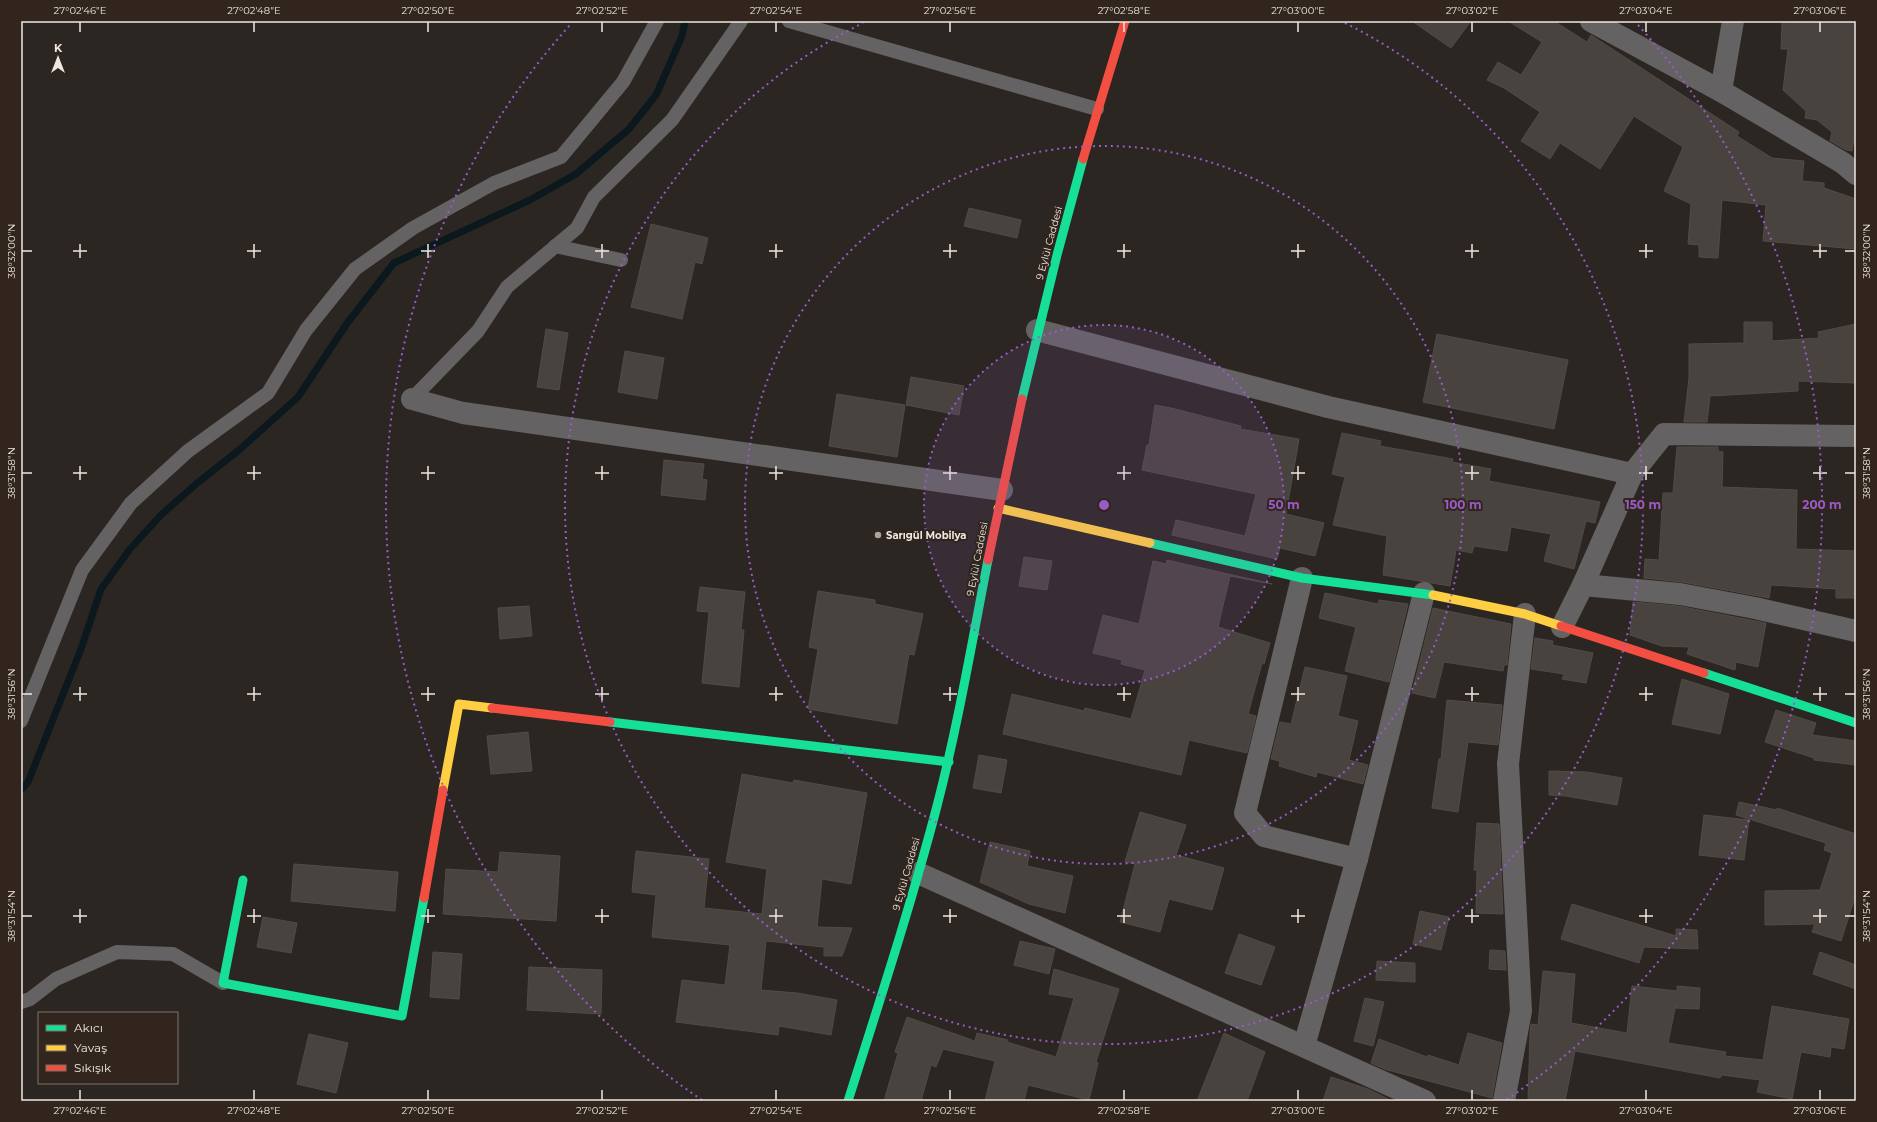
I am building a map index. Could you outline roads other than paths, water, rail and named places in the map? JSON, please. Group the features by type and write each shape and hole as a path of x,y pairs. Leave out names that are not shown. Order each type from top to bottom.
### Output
{"street":[{"name":"9 Eylül Caddesi","path":"848,1101 918,873 948,762 1000,499 1037,330 1097,109 1125,21"},
{"path":"1591,21 1721,91 1852,166"},
{"path":"1721,91 1733,21"},
{"path":"1037,330 1328,407 1632,474"},
{"path":"412,399 463,413 1000,499 1302,578 1424,593 1525,614 1856,723"},
{"path":"1562,627 1583,585 1632,474 1664,434 1856,436"},
{"path":"1302,578 1245,813 1264,836 1357,859"},
{"path":"1583,585 1680,594 1856,631"},
{"path":"1304,1046 1357,859 1424,593"},
{"path":"1504,1101 1521,1011 1508,764 1525,614"},
{"path":"243,880 223,983 402,1016 459,704 948,762"},
{"path":"918,873 1425,1101"}],"lane":[{"path":"21,721 82,570 131,503 188,451 268,394 306,330 355,269 413,228 494,183 561,157 623,82 657,21"},
{"path":"412,399 478,331 507,287 577,228 594,197 672,120 741,21"},
{"path":"789,21 1097,109"},
{"path":"555,246 621,260"},
{"path":"21,1002 30,999 56,979 117,952 173,954 223,983"}],"waterway":[{"path":"21,790 28,782 81,649 101,589 130,549 161,515 196,484 239,450 298,397 348,322 394,263 530,200 576,174 629,129 656,95 682,36 685,21"}],"place":[{"name":"Sarıgül Mobilya","path":"878,535"}]}
